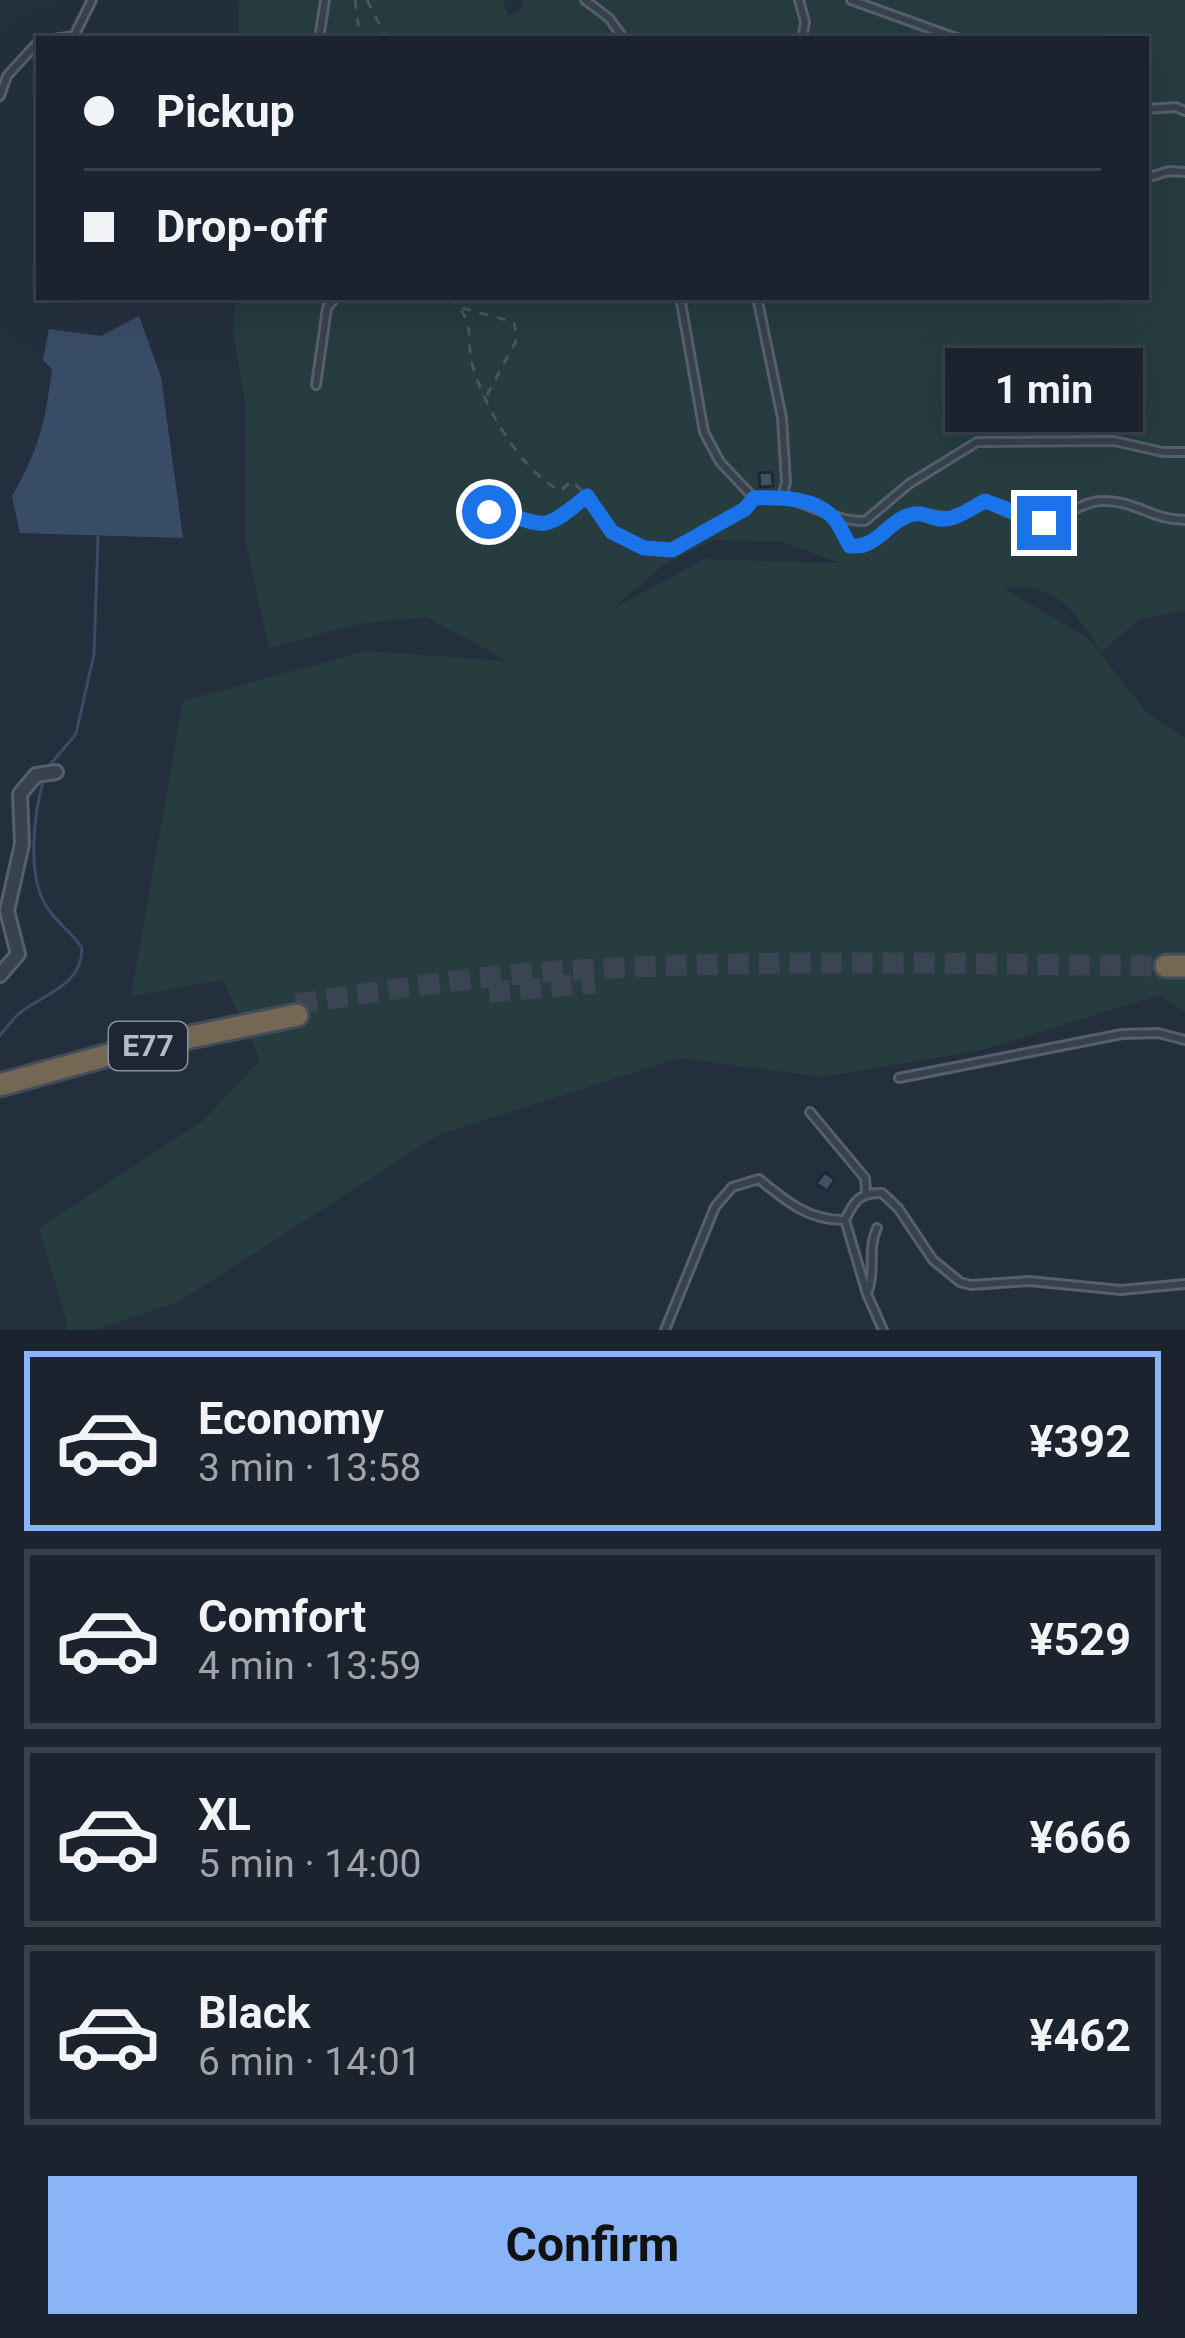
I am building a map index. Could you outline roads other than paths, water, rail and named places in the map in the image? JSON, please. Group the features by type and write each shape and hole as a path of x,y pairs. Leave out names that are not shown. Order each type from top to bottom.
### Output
{"highway":[{"name":"E77","path":"0,1074 155,1033 297,1010 0,1085"}],"street":[{"path":"0,975 18,954 7,911 22,844 20,794 35,775 56,772"}],"lane":[{"path":"74,36 92,0"},
{"path":"319,36 325,0"},
{"path":"585,0 609,18 622,36"},
{"path":"799,0 805,22 803,36"},
{"path":"851,0 951,36"},
{"path":"0,96 7,76 36,44"},
{"path":"1149,109 1185,111"},
{"path":"1149,177 1185,172"},
{"path":"316,385 327,308 334,300"},
{"path":"681,300 704,432 720,462 754,498"},
{"path":"758,300 782,418 786,482 782,497"},
{"path":"835,520 866,521 909,484 977,442 1114,441 1185,452"},
{"path":"470,505 489,512 511,512 531,524 548,523 587,496 612,532 644,548 672,550 745,509 754,498 782,497 812,505 835,520 850,546 863,547 905,515 951,518 985,501 1044,523 1096,500 1130,503 1160,520 1185,520"},
{"path":"899,1078 1122,1034 1158,1033 1185,1040"},
{"path":"810,1112 865,1178 866,1192"},
{"path":"665,1330 715,1207 732,1187 759,1179 794,1208 825,1221 845,1220"},
{"path":"883,1330 845,1220 854,1201 866,1192 882,1193 891,1200 933,1260 960,1282 1029,1280 1121,1290 1185,1284"},
{"path":"867,1294 874,1275 871,1247 877,1228"}],"water":[{"path":"139,316 161,377 183,538 20,533 12,496 35,450 43,421 52,369 43,360 49,329 101,336"}],"waterway":[{"path":"48,767 76,734 94,654 98,537"},
{"path":"0,1035 21,1012 69,980 80,961 82,948 39,891 35,826 43,781"}],"tunnel":[{"path":"296,1004 494,976 635,967 1166,966"},
{"path":"489,992 595,983"}]}
